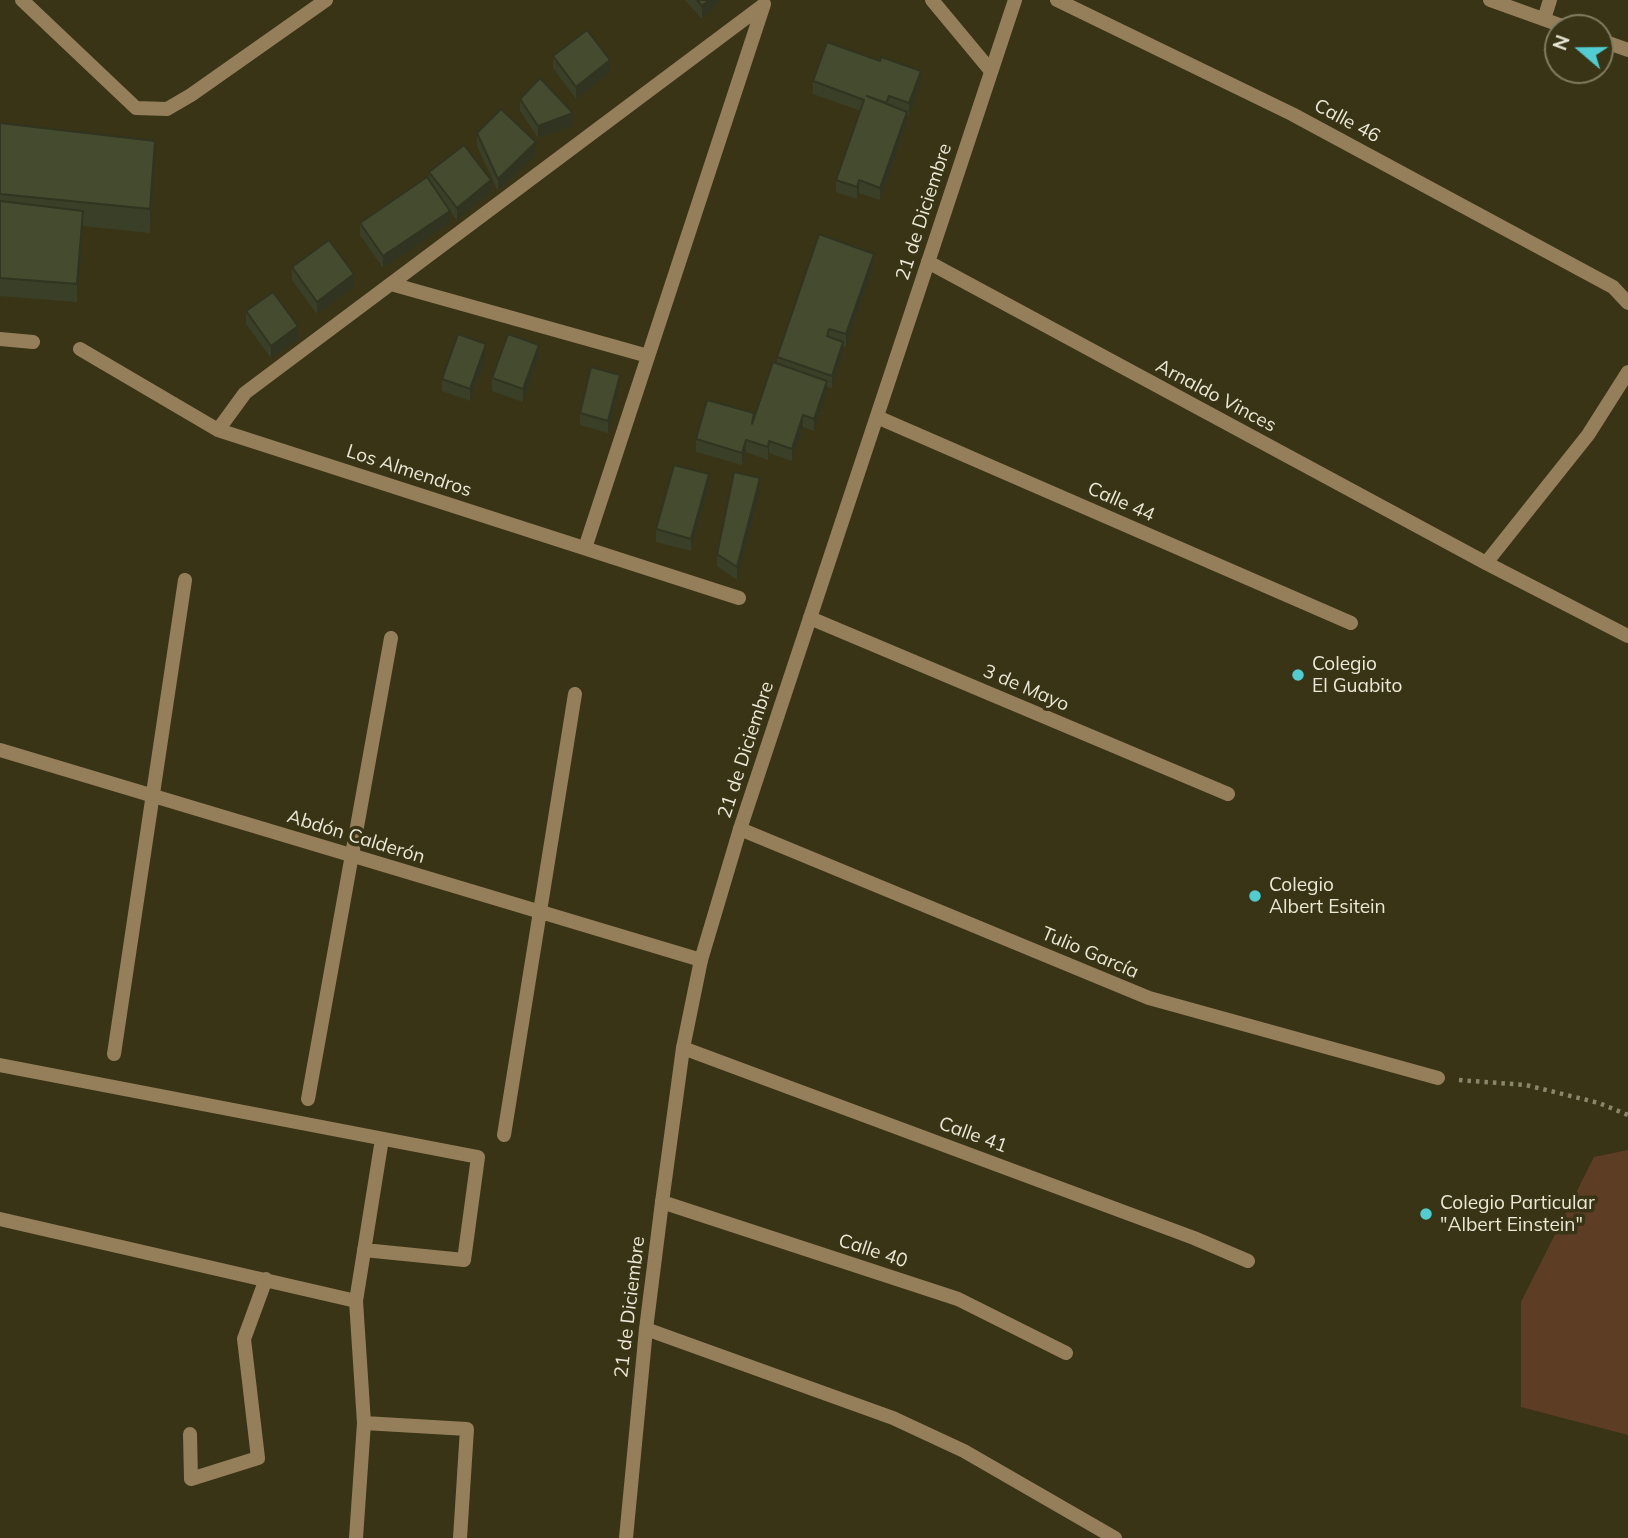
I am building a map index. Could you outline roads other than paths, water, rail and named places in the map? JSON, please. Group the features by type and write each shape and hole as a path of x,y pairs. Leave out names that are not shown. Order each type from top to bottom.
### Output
{"street":[{"path":"22,0 136,108 167,108 191,95 326,0"},
{"path":"932,0 991,71"},
{"name":"21 de Diciembre","path":"626,1538 646,1329 662,1202 683,1048 701,960 740,829 1014,0"},
{"name":"Calle 46","path":"1057,0 1292,114 1612,287 1628,303"},
{"path":"1490,0 1544,19"},
{"path":"218,430 245,393 765,3"},
{"path":"585,548 765,3"},
{"name":"Arnaldo Vinces","path":"928,262 1486,563 1628,636"},
{"path":"391,284 648,356"},
{"path":"0,339 33,342"},
{"name":"Los Almendros","path":"80,349 218,430 739,598"},
{"path":"1486,563 1588,435 1628,372"},
{"name":"Calle 44","path":"877,416 1350,623"},
{"path":"114,1054 185,580"},
{"name":"3 de Mayo","path":"810,618 1228,794"},
{"path":"309,1099 391,638"},
{"path":"504,1135 575,694"},
{"name":"Abdón Calderón","path":"0,750 701,960"},
{"name":"Tulio García","path":"740,829 1149,998 1438,1078"},
{"name":"Calle 41","path":"683,1048 1194,1238 1248,1261"},
{"path":"0,1065 478,1157 464,1260 364,1250"},
{"path":"356,1538 364,1423 356,1301 382,1139"},
{"name":"Calle 40","path":"662,1202 958,1299 1066,1353"},
{"path":"0,1219 356,1301"},
{"path":"190,1434 191,1479 258,1458 244,1339 266,1279"},
{"path":"646,1329 892,1419 964,1451 1115,1538"},
{"path":"364,1423 467,1429 460,1538"}],"place":[{"name":"Colegio El Guabito","path":"1298,675"},
{"name":"Colegio Albert Esitein","path":"1255,896"},
{"name":"Colegio Particular \"Albert Einstein\"","path":"1426,1214"}]}
